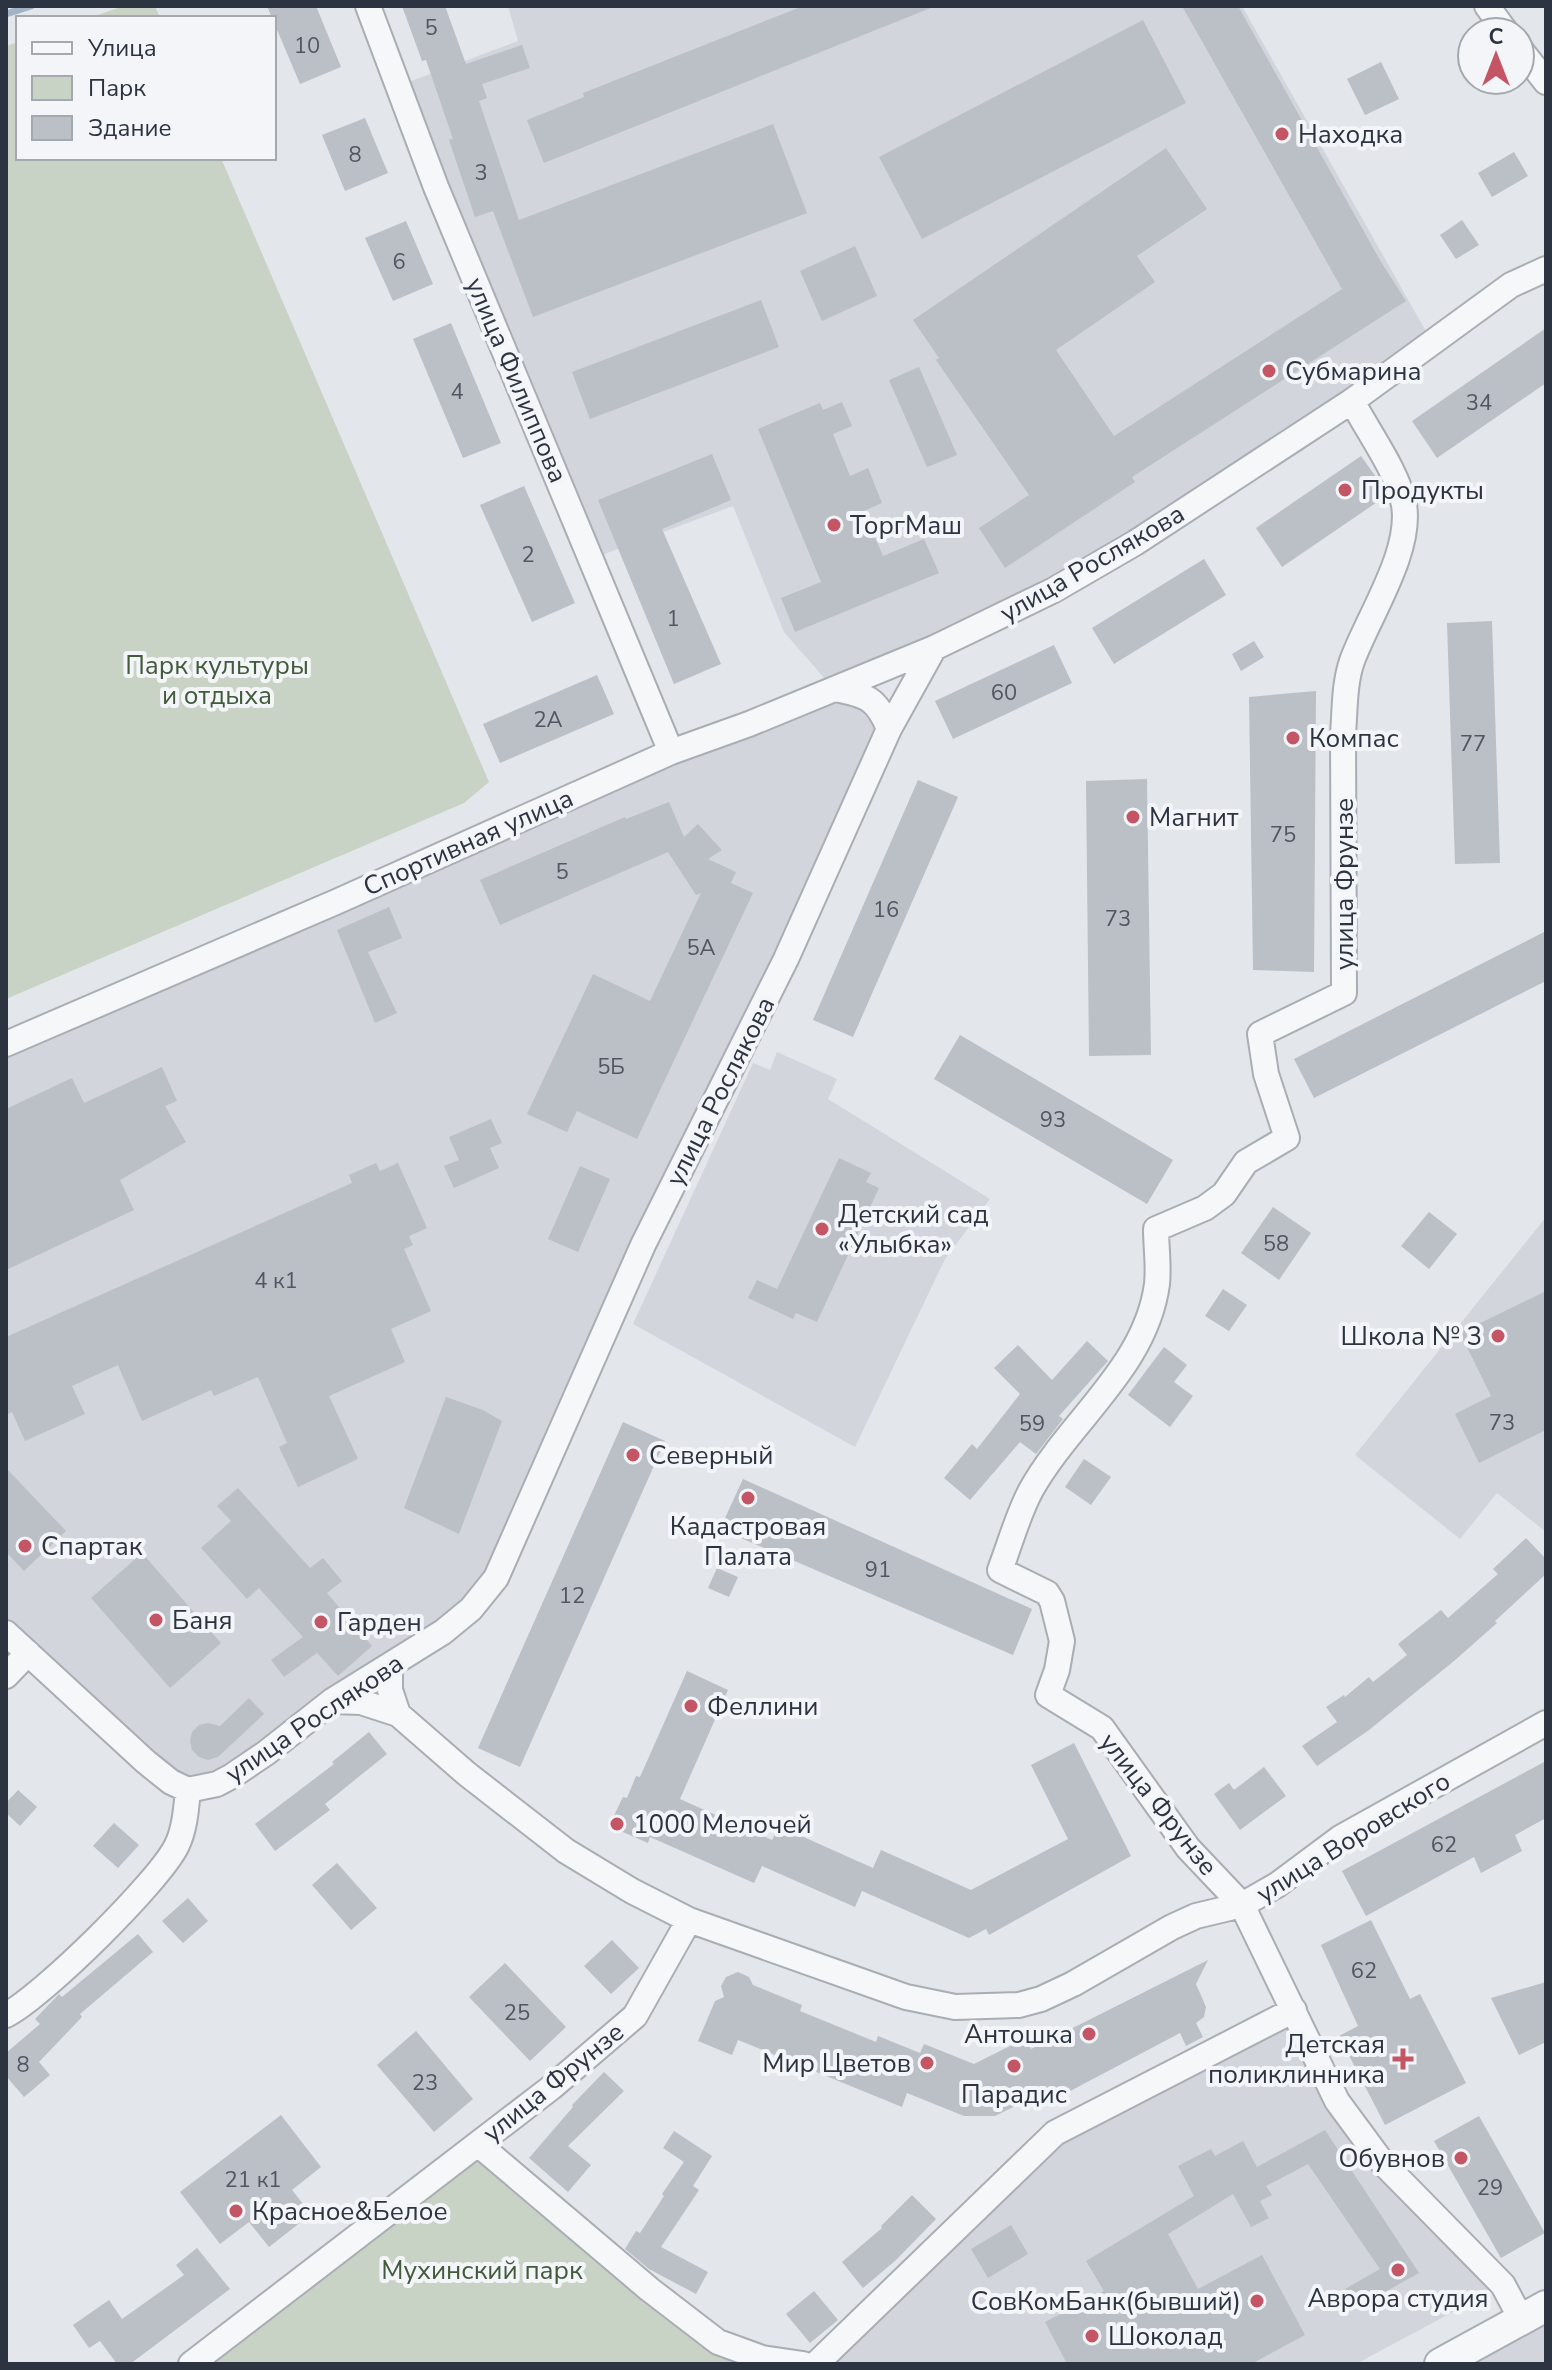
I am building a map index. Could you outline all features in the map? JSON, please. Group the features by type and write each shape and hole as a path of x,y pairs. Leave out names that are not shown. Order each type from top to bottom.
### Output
{"street":[{"name":"улица Филиппова","path":"368,6 436,187 671,752"},
{"name":"улица Рослякова","path":"188,1790 217,1784 232,1776 332,1701 443,1632 471,1609 496,1578 643,1245 786,959 889,729 934,648 1054,590 1135,543 1352,401 1511,285 1546,269"},
{"name":"улица Фрунзе","path":"1242,1905 1188,1848 1102,1728 1048,1695 1057,1670 1062,1641 1052,1601 1047,1593 1000,1570 1031,1491 1056,1452 1128,1359 1148,1318 1157,1283 1156,1229 1205,1208 1224,1194 1246,1162 1287,1138 1266,1074 1260,1034 1344,993 1343,734 1346,692 1351,665 1405,536 1405,507 1398,484 1352,401"},
{"name":"Спортивная улица","path":"6,1044 336,902 671,752 934,648"},
{"path":"835,689 863,694 876,704 889,729"},
{"path":"6,1633 146,1762 171,1782 188,1790 184,1825 176,1847 159,1871 120,1914 51,1979 17,2010 6,2015"},
{"path":"6,1676 28,1653"},
{"path":"390,1665 390,1690 398,1714"},
{"path":"332,1701 361,1702 398,1714 467,1774 566,1851 632,1891 689,1920"},
{"name":"улица Воровского","path":"1534,2312 1424,2207 1354,2127 1337,2101 1242,1905 1277,1885 1340,1838 1546,1723"},
{"name":"улица Фрунзе","path":"191,2364 552,2087 635,2016 689,1920 906,1997 955,2007 983,2007 1019,2005 1041,1999 1172,1927 1196,1916 1242,1905"},
{"path":"816,2364 1055,2133 1294,2010"},
{"path":"478,2144 649,2289 718,2342 762,2358 803,2364"},
{"path":"1440,2364 1534,2312"}],"shaded area":[{"path":"508,6 1242,6 1432,342 1135,543 837,689 889,729 471,1609 188,1790 6,1633 6,1044 834,689 784,632 733,506 591,559 398,86 518,41"},
{"name":"Детский сад «Улыбка»","path":"777,1052 837,1079 828,1099 990,1199 945,1259 855,1447 633,1324 753,1063 770,1070"},
{"name":"Школа № 3","path":"1546,1217 1546,1532 1497,1493 1460,1539 1355,1455"},
{"path":"1294,2010 1337,2101 1503,2285 1356,2364 816,2364 1055,2133"},
{"path":"1546,2306 1546,2364 1440,2364"}],"green space":[{"path":"124,6 155,6 159,16 95,16"},
{"name":"Парк культуры и отдыха","path":"16,43 16,160 222,160 489,782 464,803 6,999 6,46"},
{"name":"Мухинский парк","path":"484,2149 718,2342 808,2364 192,2364"}],"building":[{"path":"267,6 316,6 341,67 300,84 276,27 276,16 271,16"},
{"path":"402,6 445,6 466,64 522,45 530,68 482,84 487,98 479,101 519,220 773,124 807,213 533,317 493,211 475,217 426,60 422,61"},
{"path":"803,6 933,7 544,163 527,120 584,97 583,93"},
{"path":"1182,6 1238,6 1381,262 1406,301 1132,477 1135,482 1005,568 979,528 1029,495 936,360 939,358 913,320 1166,148 1207,209 1137,256 1155,282 1056,350 1114,436 1342,289"},
{"path":"1143,20 1186,103 922,239 879,157"},
{"path":"1381,62 1399,99 1365,115 1347,79"},
{"path":"365,118 388,173 345,191 322,135"},
{"path":"1514,152 1528,176 1492,197 1478,173"},
{"path":"1462,220 1479,245 1456,259 1440,235"},
{"path":"406,221 433,284 393,301 365,238"},
{"path":"855,246 877,296 822,321 800,271"},
{"path":"761,300 779,347 590,419 572,372"},
{"path":"451,323 501,443 463,458 413,339"},
{"path":"1546,328 1546,383 1437,458 1412,421"},
{"path":"919,367 957,455 927,467 889,380"},
{"name":"ТоргМаш","path":"842,402 852,426 833,434 850,476 868,468 882,503 864,511 883,556 924,539 939,573 795,632 781,598 821,582 758,429 820,403 823,410"},
{"path":"712,454 731,500 662,529 721,664 674,684 598,500"},
{"path":"1361,456 1386,496 1282,567 1256,528"},
{"path":"524,486 575,603 532,622 480,505"},
{"path":"1204,559 1226,595 1114,664 1092,628"},
{"path":"1492,621 1500,863 1455,864 1447,623"},
{"path":"1254,641 1264,657 1241,671 1232,654"},
{"path":"1054,645 1072,683 953,739 935,701"},
{"path":"597,675 614,714 500,763 483,724"},
{"path":"1316,691 1314,972 1253,970 1249,697"},
{"path":"1147,779 1151,1055 1089,1056 1086,781"},
{"path":"918,780 958,797 853,1037 813,1020"},
{"path":"669,802 684,837 698,824 722,850 708,859 736,872 731,883 753,893 637,1139 577,1111 567,1132 527,1114 593,974 650,1001 701,893 696,895 668,852 500,925 480,880 625,817"},
{"path":"389,907 402,938 368,952 397,1013 375,1023 337,930"},
{"path":"1546,931 1546,981 1314,1098 1294,1059"},
{"path":"960,1035 1173,1160 1147,1204 934,1079"},
{"path":"162,1067 177,1101 165,1106 186,1142 120,1180 134,1210 6,1270 6,1109 72,1078 84,1103"},
{"path":"491,1119 502,1143 490,1148 499,1168 454,1188 444,1166 459,1160 449,1137"},
{"path":"839,1158 871,1173 866,1182 879,1188 817,1322 796,1313 793,1319 748,1298 757,1280 777,1289"},
{"path":"376,1163 380,1171 398,1163 427,1228 409,1236 413,1245 404,1249 431,1311 391,1329 405,1362 329,1396 358,1459 298,1487 279,1447 287,1443 258,1377 214,1396 211,1390 142,1421 118,1365 72,1386 85,1414 25,1441 12,1412 6,1415 6,1337 352,1183 349,1175"},
{"path":"580,1166 610,1179 578,1252 548,1239"},
{"path":"1273,1207 1311,1233 1279,1280 1241,1253"},
{"path":"1429,1212 1457,1234 1429,1269 1401,1246"},
{"path":"1223,1289 1247,1305 1229,1331 1205,1316"},
{"path":"1546,1291 1546,1430 1479,1463 1455,1414 1491,1396 1460,1333"},
{"path":"1087,1341 1108,1361 1059,1416 1063,1419 1036,1454 1020,1442 970,1500 944,1478 972,1444 977,1449 1020,1394 994,1368 1018,1345 1052,1380"},
{"path":"1164,1347 1187,1365 1174,1382 1193,1396 1170,1427 1128,1395"},
{"path":"446,1397 483,1410 502,1421 459,1534 404,1508"},
{"path":"623,1422 665,1441 520,1767 478,1748"},
{"path":"1084,1459 1111,1477 1091,1505 1065,1487"},
{"path":"6,1468 66,1531 24,1571 6,1552"},
{"path":"743,1479 1032,1609 1013,1655 720,1529"},
{"path":"238,1488 310,1568 323,1558 342,1581 327,1593 372,1646 338,1676 317,1653 284,1677 271,1660 303,1637 259,1588 247,1599 201,1548 231,1521 217,1506"},
{"path":"1526,1538 1546,1559 1546,1574 1454,1661 1369,1730 1317,1766 1302,1746 1337,1722 1326,1707 1345,1697 1369,1677 1373,1682 1407,1655 1398,1644 1441,1610 1448,1618 1498,1574 1493,1569"},
{"name":"Баня","path":"142,1553 221,1643 170,1688 91,1598"},
{"path":"717,1568 738,1577 729,1597 708,1588"},
{"path":"687,1671 728,1690 680,1799 772,1840 779,1826 873,1868 881,1850 971,1890 1068,1839 1031,1765 1074,1743 1131,1856 989,1935 986,1929 969,1938 862,1891 855,1907 762,1866 754,1883 650,1837 648,1843 609,1826 623,1797 627,1798 636,1776 640,1777"},
{"path":"249,1698 264,1714 218,1757 208,1760 199,1757 192,1750 192,1732 199,1725 208,1723 220,1726"},
{"path":"369,1732 387,1754 325,1804 330,1810 275,1851 255,1824 334,1764 332,1762"},
{"path":"1546,1761 1546,1818 1515,1835 1522,1851 1481,1873 1474,1857 1366,1916 1342,1871"},
{"path":"1264,1767 1286,1796 1240,1830 1214,1794 1229,1783 1234,1790"},
{"path":"18,1790 37,1807 20,1826 6,1813 6,1803"},
{"path":"114,1823 139,1845 118,1868 93,1846"},
{"path":"337,1863 377,1908 351,1930 312,1885"},
{"path":"188,1898 208,1921 183,1943 162,1921"},
{"name":"Детская поликлинника","path":"1371,1920 1410,1999 1420,1994 1466,2083 1385,2125 1339,2036 1358,2026 1321,1945"},
{"path":"138,1934 153,1952 80,2014 82,2017 39,2062 50,2075 24,2097 6,2076 6,2053 40,2024 35,2019 59,1994 62,1997"},
{"path":"612,1940 639,1968 611,1994 584,1966"},
{"path":"1208,1960 1196,1984 1206,2007 1204,2017 1196,2023 1203,2037 1186,2046 1180,2033 1057,2098 1052,2088 995,2116 964,2116 907,2093 902,2107 738,2040 732,2055 698,2041 715,2001 724,1997 721,1986 726,1977 738,1972 749,1977 753,1985 802,2005 800,2011 876,2042 878,2036 920,2053 924,2044 974,2064 1026,2038 1031,2049"},
{"path":"505,1963 566,2027 530,2061 469,1997"},
{"path":"1546,1982 1546,2042 1519,2055 1491,1998"},
{"path":"416,2031 473,2099 434,2132 377,2065"},
{"path":"604,2072 624,2091 568,2146 591,2165 568,2192 529,2158 572,2105"},
{"path":"281,2115 321,2167 292,2190 311,2214 269,2247 249,2222 220,2244 180,2192"},
{"path":"1479,2116 1545,2233 1501,2258 1434,2141"},
{"path":"1325,2130 1419,2273 1356,2308 1345,2289 1380,2269 1308,2164 1266,2186 1272,2195 1260,2201 1269,2218 1251,2227 1233,2194 1168,2234 1198,2289 1262,2255 1305,2335 1251,2364 1067,2364 1045,2322 1104,2291 1086,2261 1194,2196 1178,2166 1211,2149 1215,2156 1243,2141 1257,2167"},
{"path":"674,2131 712,2156 693,2186 699,2190 661,2247 708,2272 696,2294 649,2269 625,2249 636,2231 640,2233 684,2162 663,2148"},
{"path":"912,2195 936,2219 863,2288 842,2262 882,2228"},
{"path":"1011,2225 1028,2254 988,2278 971,2249"},
{"path":"197,2248 230,2289 130,2364 117,2364 100,2341 89,2348 73,2325 109,2300 122,2319 184,2275 176,2265"},
{"path":"814,2291 838,2320 810,2343 786,2314"}],"waterway":[{"path":"6,14 31,6"}],"place":[{"name":"Находка","path":"1282,134"},
{"name":"Субмарина","path":"1269,371"},
{"name":"Продукты","path":"1345,490"},
{"name":"ТоргМаш","path":"834,525"},
{"name":"Компас","path":"1293,738"},
{"name":"Магнит","path":"1133,817"},
{"name":"Детский сад «Улыбка»","path":"822,1229"},
{"name":"Школа № 3","path":"1498,1336"},
{"name":"Северный","path":"633,1455"},
{"name":"Кадастровая Палата","path":"748,1498"},
{"name":"Спартак","path":"25,1546"},
{"name":"Баня","path":"156,1620"},
{"name":"Гарден","path":"321,1622"},
{"name":"Феллини","path":"691,1706"},
{"name":"1000 Мелочей","path":"617,1824"},
{"name":"Антошка","path":"1089,2034"},
{"name":"Детская поликлинника","path":"1403,2059"},
{"name":"Мир Цветов","path":"927,2063"},
{"name":"Парадис","path":"1014,2066"},
{"name":"Обувнов","path":"1461,2158"},
{"name":"Красное&Белое","path":"236,2211"},
{"name":"Аврора студия","path":"1398,2270"},
{"name":"СовКомБанк(бывший)","path":"1257,2301"},
{"name":"Шоколад","path":"1092,2336"}]}
